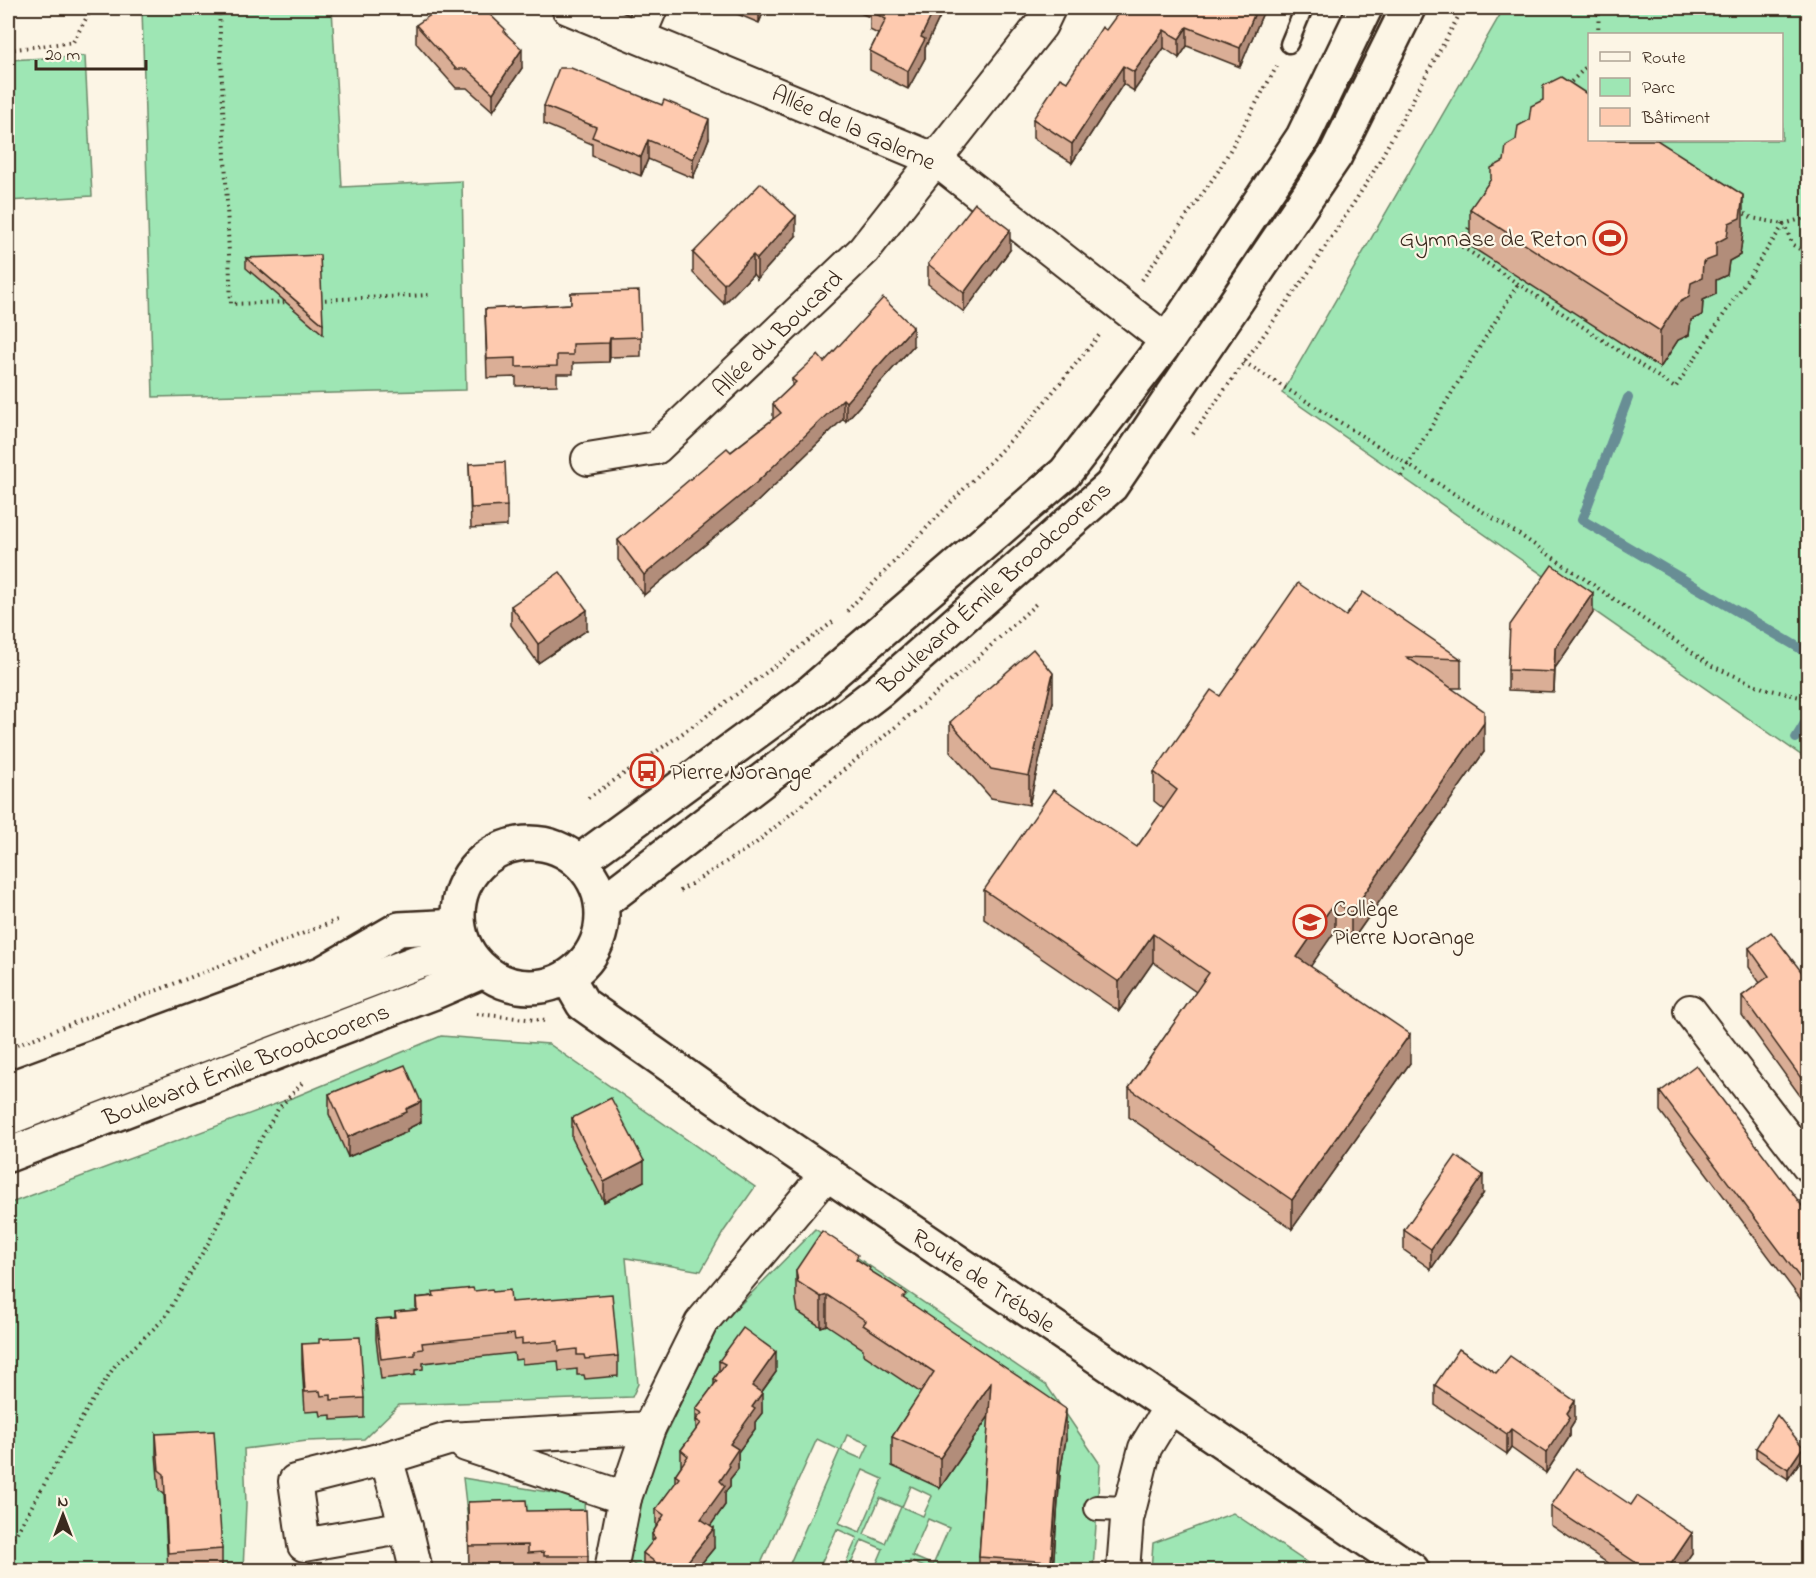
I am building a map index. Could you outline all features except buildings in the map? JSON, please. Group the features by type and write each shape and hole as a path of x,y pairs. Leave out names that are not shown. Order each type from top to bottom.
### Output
{"street":[{"name":"Allée de la Galerne","path":"568,8 645,22 936,160 1167,341"},
{"name":"Allée du Boucard","path":"588,459 656,448 864,250 1041,25 1049,8"},
{"name":"Boulevard Émile Broodcoorens","path":"580,861 812,691 1065,473 1167,341 1303,137 1365,8"},
{"name":"Boulevard Émile Broodcoorens","path":"602,903 879,691 1111,486 1335,156 1408,8"},
{"path":"8,1089 323,973 399,929 469,950 503,983 531,989 556,984 580,969 595,948 603,923 602,903 592,876 580,861 555,846 521,843 493,853 470,873 459,896 469,950"},
{"name":"Boulevard Émile Broodcoorens","path":"8,1155 432,993 469,950"},
{"path":"8,1118 417,962 469,950"},
{"name":"Route de Trébale","path":"568,978 582,1004 1412,1570"},
{"path":"1690,1011 1809,1165"},
{"path":"611,1570 625,1498 649,1428 701,1323 828,1172"},
{"path":"1123,1570 1129,1509 1145,1448 1170,1407"},
{"path":"406,1527 304,1545 294,1481 386,1458 448,1439 649,1428"},
{"path":"448,1439 625,1498"},
{"path":"386,1458 416,1570"},
{"path":"1097,1508 1129,1509"}],"lane":[{"path":"1289,44 1304,8"}],"path":[{"path":"8,50 73,42 92,8"},
{"path":"219,8 231,304 301,301"},
{"path":"1598,33 1599,8"},
{"path":"588,798 690,729 842,616 1029,422 1090,345 1123,308 1219,170 1289,44"},
{"path":"1559,93 1588,65"},
{"path":"1733,206 1752,218 1784,224 1809,217"},
{"path":"1477,216 1458,244 1675,388 1784,224"},
{"path":"1784,224 1793,245 1809,254"},
{"path":"1401,476 1518,284"},
{"path":"313,300 430,295"},
{"path":"1244,362 1520,535 1712,666 1763,688 1809,699"},
{"path":"8,1048 345,918"},
{"path":"8,1548 86,1411 116,1364 164,1319 210,1240 247,1164 278,1109 306,1080"}],"green space":[{"path":"142,8 332,8 342,187 462,181 466,390 153,397"},
{"path":"1504,8 1808,8 1808,760 1282,393"},
{"path":"85,56 92,196 8,201 8,60"},
{"path":"441,1036 549,1044 755,1187 724,1231 701,1271 626,1258 638,1384 632,1397 399,1405 364,1439 307,1441 244,1449 246,1504 243,1570 8,1570 8,1204 297,1096"},
{"path":"815,1229 1047,1386 1100,1464 1093,1570 931,1570 910,1561 906,1570 874,1570 883,1549 862,1540 848,1570 843,1570 857,1538 837,1529 818,1570 787,1570 840,1450 817,1439 758,1570 641,1570 620,1554 638,1492 717,1328","holes":["847,1435 869,1444 862,1459 841,1450","863,1470 883,1479 860,1532 839,1523","911,1486 932,1496 923,1516 902,1507","880,1498 901,1507 885,1543 864,1534","928,1519 949,1528 933,1565 912,1556"]},
{"path":"463,1478 584,1498 587,1570 469,1570 468,1521"},
{"path":"1233,1513 1318,1570 1151,1570 1153,1543"}],"waterway":[{"path":"1628,398 1582,520 1808,653"},
{"path":"1796,738 1808,718"}],"place":[{"name":"Gymnase de Reton","path":"1610,238"},
{"name":"Pierre Norange","path":"647,771"},
{"name":"Collège Pierre Norange","path":"1310,922"}]}
